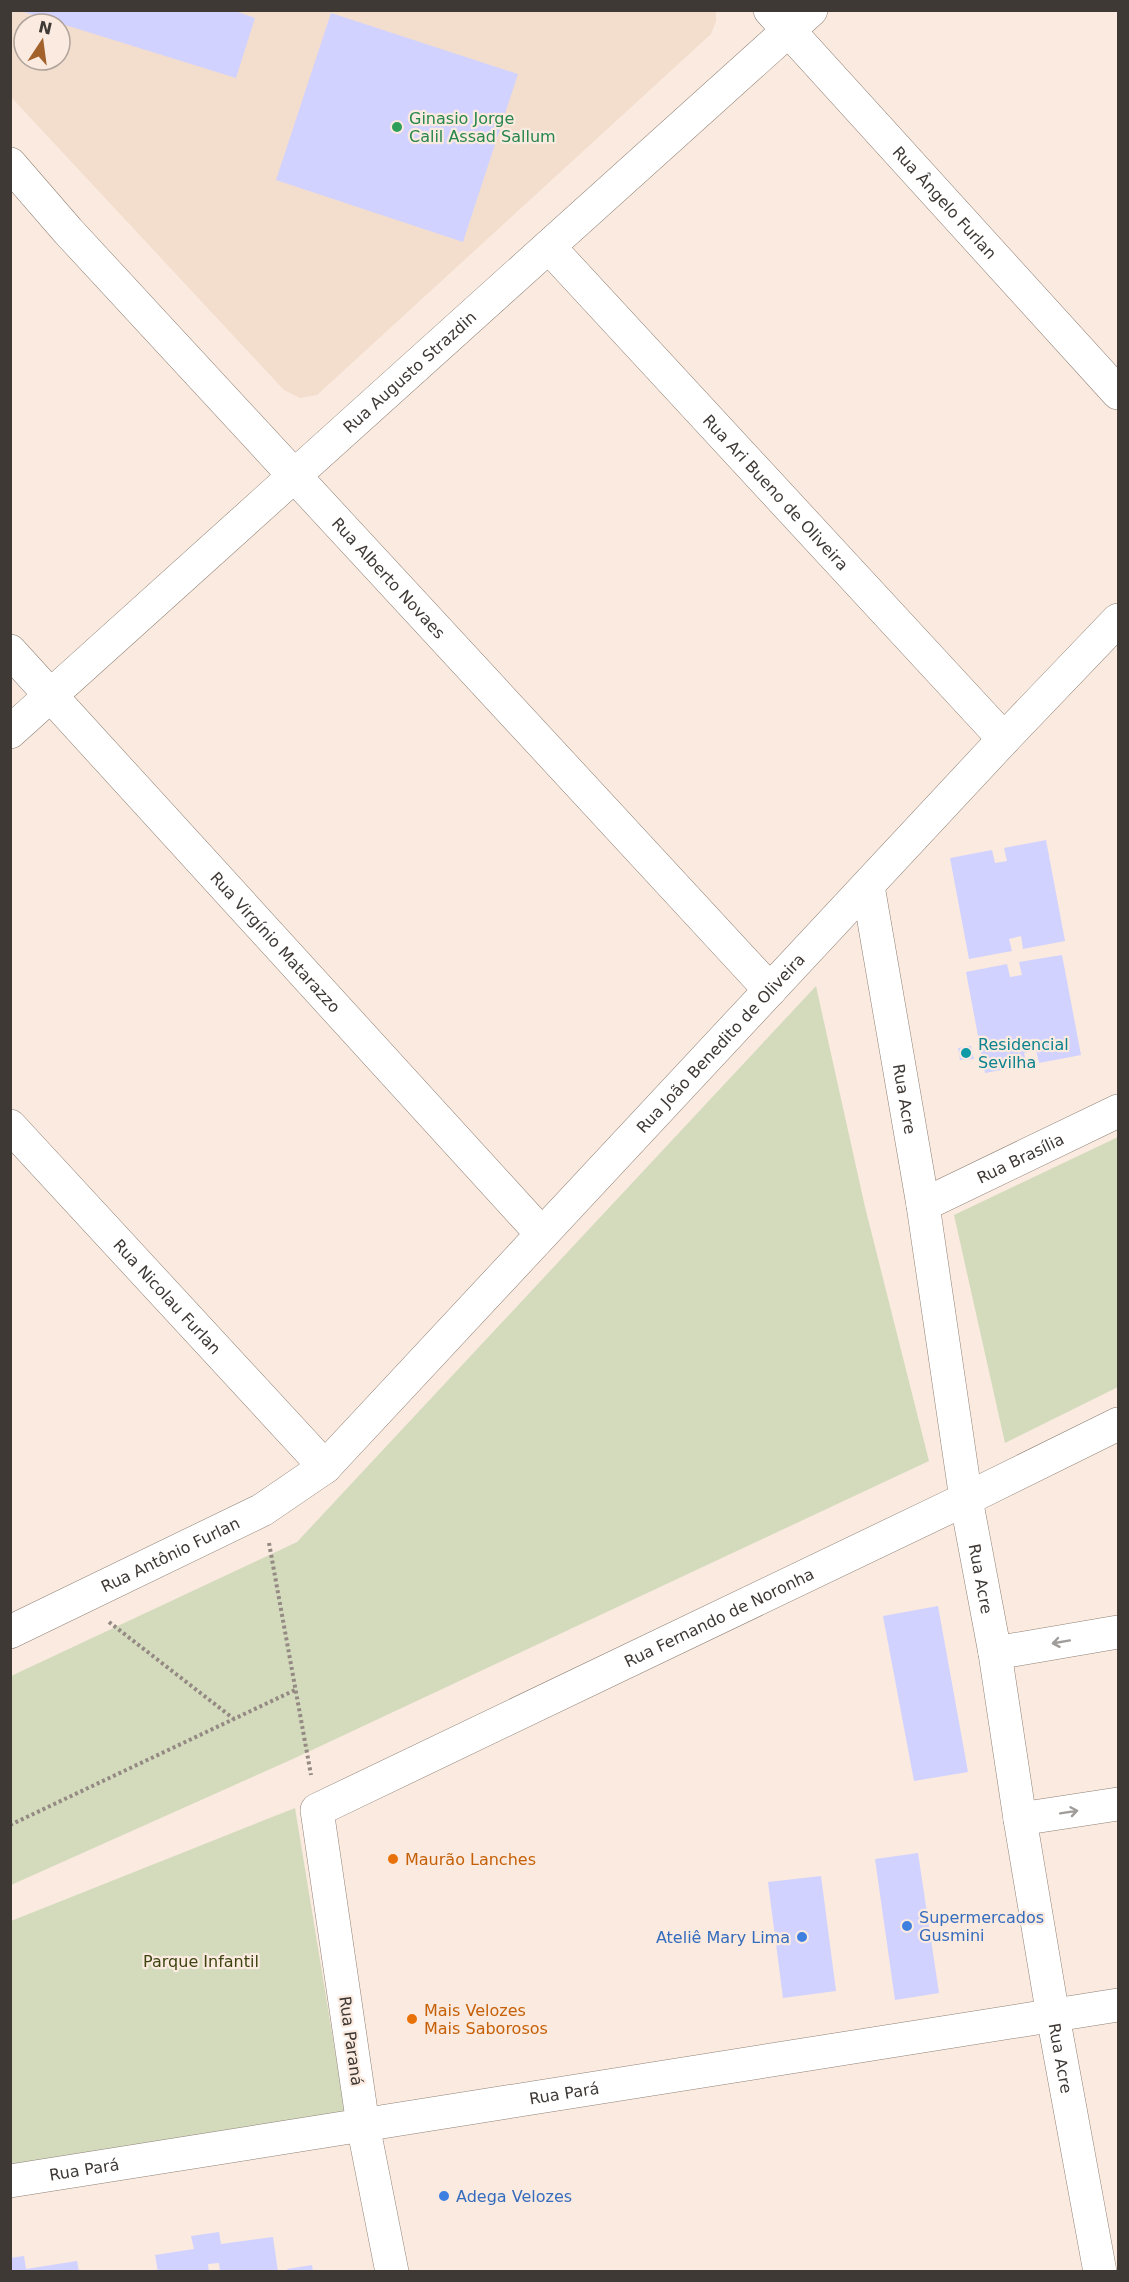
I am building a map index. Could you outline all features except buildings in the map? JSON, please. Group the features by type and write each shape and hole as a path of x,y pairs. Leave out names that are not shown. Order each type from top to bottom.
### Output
{"street":[{"name":"Rua Augusto Strazdin","path":"10,732 549,247 790,17"},
{"name":"Rua Ângelo Furlan","path":"790,17 1119,393"},
{"name":"Rua Alberto Novaes","path":"10,164 68,231 770,990"},
{"name":"Rua Ari Bueno de Oliveira","path":"549,247 1004,739"},
{"name":"Rua João Benedito de Oliveira","path":"325,1467 1004,739 1119,620"},
{"name":"Rua Virgínio Matarazzo","path":"10,651 542,1234"},
{"name":"Rua Acre","path":"868,886 923,1205 966,1499 995,1653 1053,2016 1100,2271"},
{"name":"Rua Brasília","path":"923,1205 1119,1111"},
{"name":"Rua Nicolau Furlan","path":"10,1126 325,1467"},
{"name":"Rua Fernando de Noronha","path":"317,1810 1119,1424"},
{"name":"Rua Antônio Furlan","path":"12,1630 262,1510 325,1467"},
{"path":"995,1653 1119,1632"},
{"path":"1020,1819 1119,1804"},
{"name":"Rua Paraná","path":"317,1810 363,2126 392,2271"},
{"name":"Rua Pará","path":"10,2181 1119,2005"}],"path":[{"path":"262,1510 317,1810"},
{"path":"79,1599 234,1719"},
{"path":"10,1825 295,1690"}],"shaded area":[{"path":"11,11 716,11 716,21 711,34 317,395 300,398 284,390 11,97"}],"green space":[{"path":"816,986 865,1207 929,1461 295,1758 11,1885 11,1676 297,1542"},
{"path":"1118,1137 1118,1387 1005,1443 954,1215"},
{"name":"Parque Infantil","path":"295,1808 345,2112 11,2165 11,1921"}],"place":[{"name":"Ginasio Jorge Calil Assad Sallum","path":"397,127"},
{"name":"Residencial Sevilha","path":"966,1053"},
{"name":"Maurão Lanches","path":"393,1859"},
{"name":"Supermercados Gusmini","path":"907,1926"},
{"name":"Ateliê Mary Lima","path":"802,1937"},
{"name":"Mais Velozes Mais Saborosos","path":"412,2019"},
{"name":"Adega Velozes","path":"444,2196"}]}
